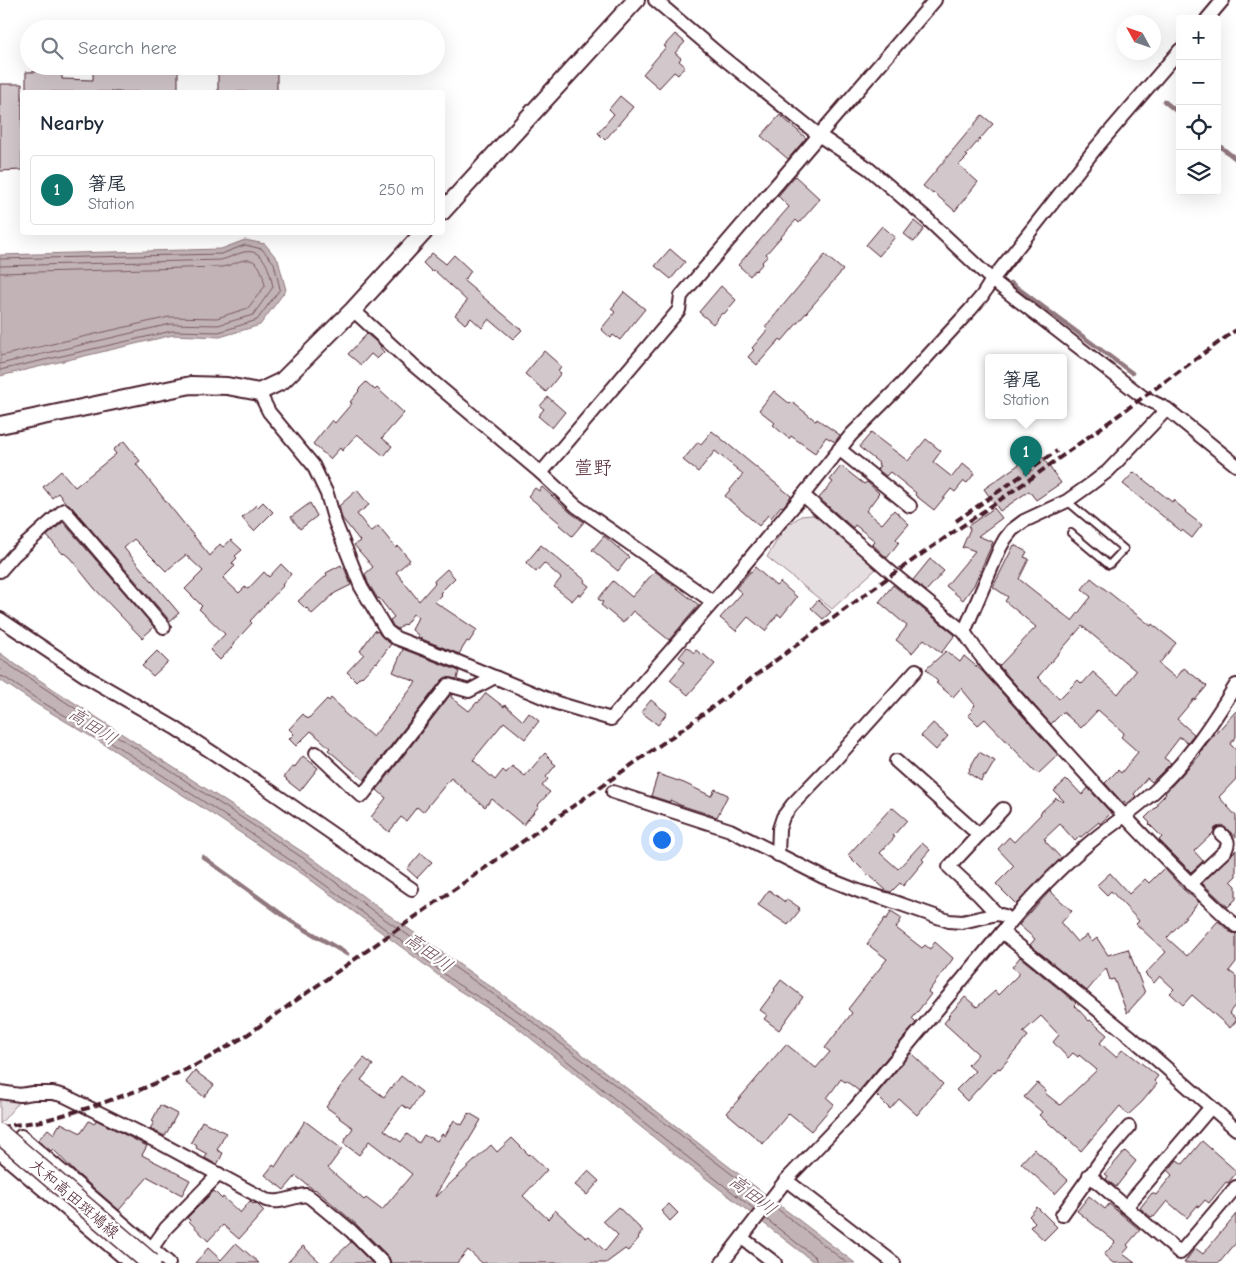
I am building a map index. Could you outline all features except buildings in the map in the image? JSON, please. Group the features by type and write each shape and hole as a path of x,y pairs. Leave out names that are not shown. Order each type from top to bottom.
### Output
{"main road":[{"name":"大和高田斑鳩線","path":"0,1134 151,1255"}],"street":[{"path":"445,209 636,0"},
{"path":"655,0 820,136 868,168 924,216 992,280 1143,397 1167,409 1236,464"},
{"path":"541,473 679,310 681,296 935,0"},
{"path":"1210,15 1223,0"},
{"path":"259,392 269,412 313,465 327,494 335,522 361,588 387,631 396,638 557,703 611,719 713,602 839,449 863,422 901,385 982,296 992,280 1095,149 1176,55"},
{"path":"0,425 191,386 227,386 259,392 282,381 353,310 421,235"},
{"path":"353,310 412,364 541,473 576,506 713,602"},
{"path":"964,632 1005,539 1012,530 1024,521 1067,501 1108,471 1167,409"},
{"path":"839,449 910,506"},
{"path":"803,495 893,574 964,632 990,668 1125,816 1190,884 1236,926"},
{"path":"0,571 14,555 64,510 164,627"},
{"path":"0,620 86,677 175,728 244,772 412,889"},
{"path":"778,855 779,829 783,817 916,670"},
{"path":"316,753 362,796 448,685 468,691 495,677"},
{"path":"722,1263 786,1180 855,1108 1042,887 1094,838 1146,799 1173,773 1232,701 1236,685"},
{"path":"896,761 979,835"},
{"path":"614,792 730,830 838,884 949,921 962,922 997,914 1004,916 1011,922"},
{"path":"997,914 949,867 1003,808"},
{"path":"1190,884 1232,846 1221,834"},
{"path":"1002,932 1103,1014 1236,1129"},
{"path":"0,1092 20,1095 53,1093 65,1096 160,1143 266,1200 280,1202 306,1195 351,1231 383,1263"},
{"path":"1126,1206 1210,1107"},
{"path":"1062,1215 1089,1175 1129,1127"},
{"path":"21,1136 151,1255 170,1263"},
{"path":"23,1172 40,1152"},
{"path":"0,1153 130,1263"},
{"path":"142,1263 151,1255 166,1228 219,1174"},
{"path":"1089,1175 1180,1253 1236,1187"},
{"path":"786,1180 894,1263"},
{"path":"742,1238 775,1263"}],"lane":[{"path":"1067,501 1124,549 1109,566 1071,533"}],"shaded area":[{"path":"812,515 822,519 876,569 832,609 767,557 785,527 801,516"},
{"path":"0,1097 19,1102 0,1124"}],"water":[{"path":"245,240 265,244 278,260 286,290 260,325 220,337 173,335 0,376 0,255 221,249"},
{"name":"高田川","path":"0,653 312,858 376,906 527,1012 855,1263 815,1263 677,1156 513,1024 455,988 304,875 112,749 0,680"}],"waterway":[{"path":"1164,101 1176,111"},
{"path":"1221,147 1236,159"},
{"path":"1011,283 1132,373"},
{"path":"203,857 291,921 347,954"}],"railway":[{"path":"0,1127 42,1121 88,1108 142,1089 196,1065 244,1037 680,731 893,574 1033,477 1236,330"},
{"path":"956,521 1057,451"}],"place":[{"name":"箸尾","path":"1026,477"}],"district":[{"name":"萱野","path":"593,467"}]}
